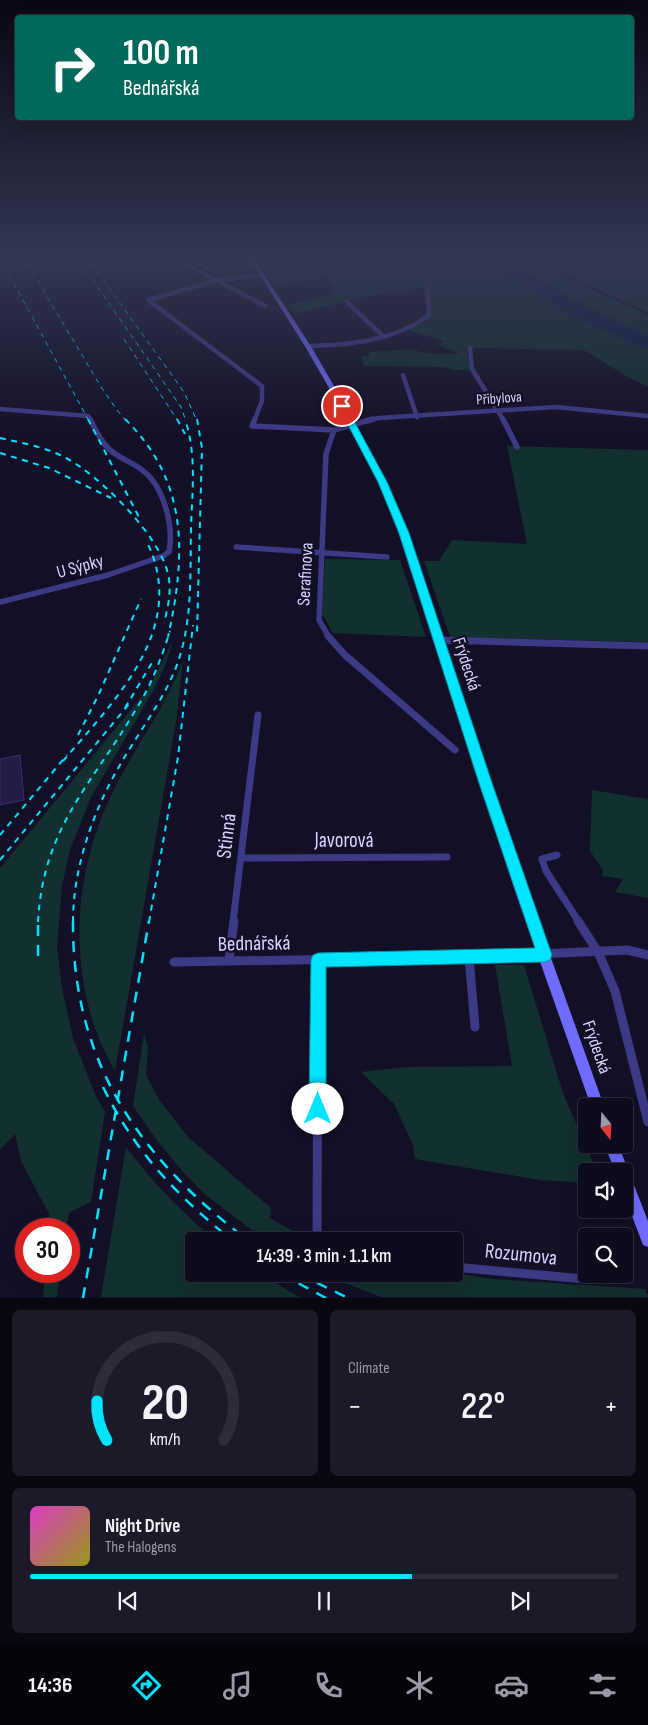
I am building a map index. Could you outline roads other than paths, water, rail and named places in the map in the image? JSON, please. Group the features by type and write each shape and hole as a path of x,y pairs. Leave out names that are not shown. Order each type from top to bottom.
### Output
{"main road":[{"name":"Frýdecká","path":"289,317 353,425 396,510 485,783 595,1098"},
{"path":"633,1199 647,1233"}],"street":[{"name":"Přibylova","path":"170,317 262,386 264,390 252,426 334,430 378,418 564,407 648,416"},
{"path":"362,317 384,337"},
{"path":"308,346 348,344 384,337 418,323 427,317"},
{"path":"470,348 472,369 499,411 517,447"},
{"path":"403,375 417,417"},
{"path":"0,409 88,416 109,448 134,463 151,478 168,520 171,543 169,552 166,554"},
{"name":"Serafinova","path":"334,430 326,454 319,620 328,636 345,655 455,750"},
{"path":"236,547 312,550 321,553 387,557"},
{"name":"U Sýpky","path":"0,602 108,575 166,554"},
{"path":"439,640 648,646"},
{"name":"Stinná","path":"230,960 258,716"},
{"path":"557,856 542,859 546,871 598,952 615,991 648,1122"},
{"name":"Javorová","path":"241,858 447,857"},
{"name":"Bednářská","path":"174,962 545,955 626,950 648,954"},
{"path":"469,957 475,1026"},
{"path":"317,1232 318,960"},
{"name":"Rozumova","path":"463,1268 578,1278"}],"water":[{"path":"577,317 607,317 648,335 648,350"}],"railway":[{"path":"32,317 89,421"},
{"path":"59,317 101,387 126,421"},
{"path":"118,317 181,407 186,421"},
{"path":"130,317 184,392 197,421"},
{"path":"124,339 178,421"},
{"path":"88,419 141,521"},
{"path":"125,419 146,443 161,468 171,494 177,521 178,577 168,637"},
{"path":"177,419 185,434"},
{"path":"73,921 77,881 86,840 93,821 110,783 169,683 181,653 185,636 189,600 193,474 191,446 185,419"},
{"path":"197,419 202,448 197,634"},
{"path":"0,438 42,448 66,458 95,478 127,508 153,542 163,559 168,574 170,592 164,623"},
{"path":"0,453 49,468 111,498"},
{"path":"63,761 124,687 140,660 153,632 159,603 157,572 146,540"},
{"path":"78,735 98,696 141,599"},
{"path":"149,922 178,757 193,625"},
{"path":"168,637 170,631"},
{"path":"38,922 42,889 49,860 59,834 86,786 141,702 168,637"},
{"path":"125,708 153,661"},
{"path":"0,860 129,704"},
{"path":"0,835 67,755"},
{"path":"73,921 76,972 85,1019 100,1063 118,1099"},
{"path":"118,1099 149,921"},
{"path":"38,922 38,956"},
{"path":"103,1087 116,1111"},
{"path":"116,1111 118,1099"},
{"path":"118,1099 145,1141 175,1176 238,1232"},
{"path":"83,1298 116,1111"},
{"path":"116,1111 159,1172 222,1232"},
{"path":"296,1282 326,1298"},
{"path":"315,1282 348,1298"}]}
